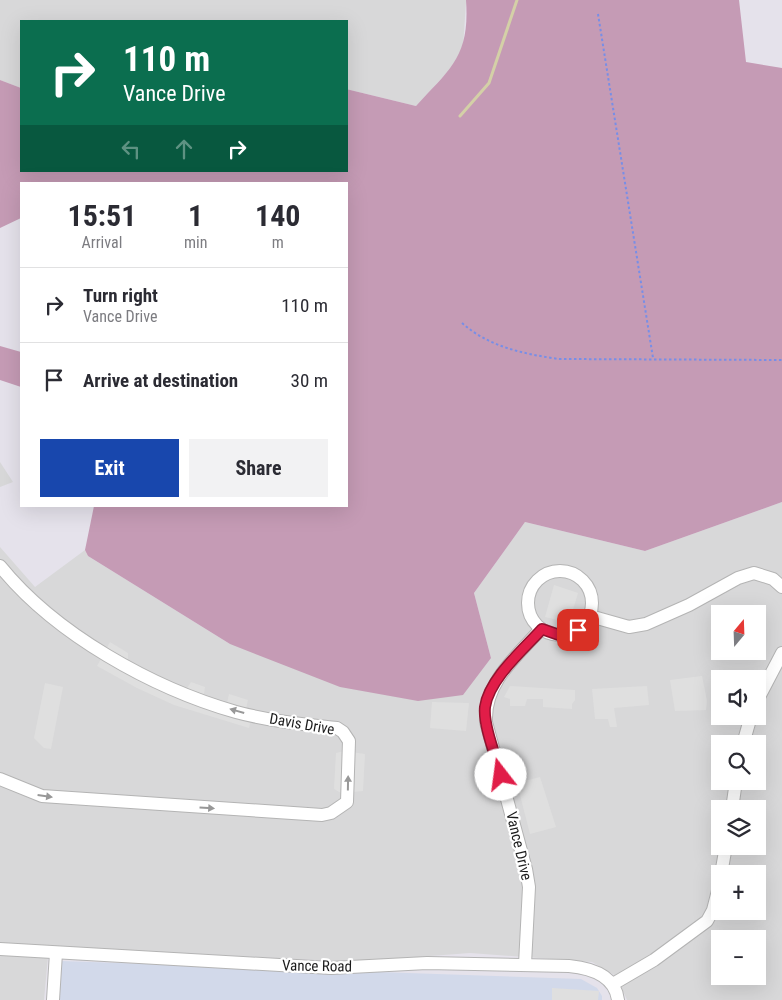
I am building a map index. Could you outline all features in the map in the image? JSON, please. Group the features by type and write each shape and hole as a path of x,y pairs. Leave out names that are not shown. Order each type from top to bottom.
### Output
{"street":[{"name":"Davis Drive","path":"0,566 28,597 59,621 110,657 155,681 236,711 281,721 337,728 343,732 349,741 347,802 331,813 322,816 42,796 0,779"},
{"path":"570,571 587,584 592,593 593,604 590,616 578,630 569,634 559,635 542,629 530,614 529,594 533,585 549,572 570,571"},
{"path":"590,616 629,627 646,624 689,605 738,578 754,573 773,579 782,587"},
{"name":"Vance Drive","path":"525,964 529,887 526,869 486,722 485,707 500,674 542,629"},
{"path":"766,684 782,653"},
{"path":"618,1000 613,984 654,960 707,921 711,914"},
{"name":"Vance Road","path":"0,949 331,968 427,963 525,964 589,969 613,984"},
{"path":"53,1000 56,953"}],"path":[{"path":"598,14 653,358"},
{"path":"462,323 475,335 495,345 536,356 559,359 782,360"}],"shaded area":[{"path":"0,0 466,0 463,47 455,64 416,106 348,89 348,20 20,20 20,88 0,80"},
{"path":"466,0 739,0 746,62 782,68 782,502 645,551 525,522 474,593 491,658 463,695 418,701 340,687 230,644 88,556 85,550 94,507 348,507 348,182 20,182 20,218 0,228 0,80 20,88 20,172 348,172 348,89 416,106 456,60 465,35"},
{"path":"0,346 20,352 20,387 0,380"},
{"path":"0,462 13,482 0,487"},
{"path":"782,502 782,1000 627,1000 616,976 592,962 470,953 352,962 49,946 44,1000 0,1000 0,547 35,587 85,550 88,556 230,644 491,658 474,593 525,522 645,551"},
{"path":"554,585 578,593 569,623 545,617"},
{"path":"110,642 128,653 128,663 187,688 191,682 205,687 204,694 206,698 227,703 229,694 248,700 246,709 253,711 249,728 174,705 137,688 97,666"},
{"path":"702,676 707,701 706,710 675,711 670,680"},
{"path":"45,683 63,687 51,749 44,748 34,738"},
{"path":"510,686 575,690 575,700 572,704 572,709 543,707 543,699 527,699 525,706 510,706 510,699 504,697"},
{"path":"647,686 649,705 614,708 617,727 610,727 608,719 595,719 592,689"},
{"path":"432,702 469,703 466,731 430,728"},
{"path":"344,751 365,754 363,791 341,793 334,789 336,753"},
{"path":"540,777 556,827 530,834 517,783"},
{"path":"61,961 581,979 597,988 602,996 602,1000 58,1000"},
{"path":"552,988 599,991 598,1000 552,1000"}],"waterway":[{"path":"460,116 489,83 517,0"}],"route":[{"path":"501,775 486,722 485,707 500,674 542,629 559,635 569,634 578,630"}]}
